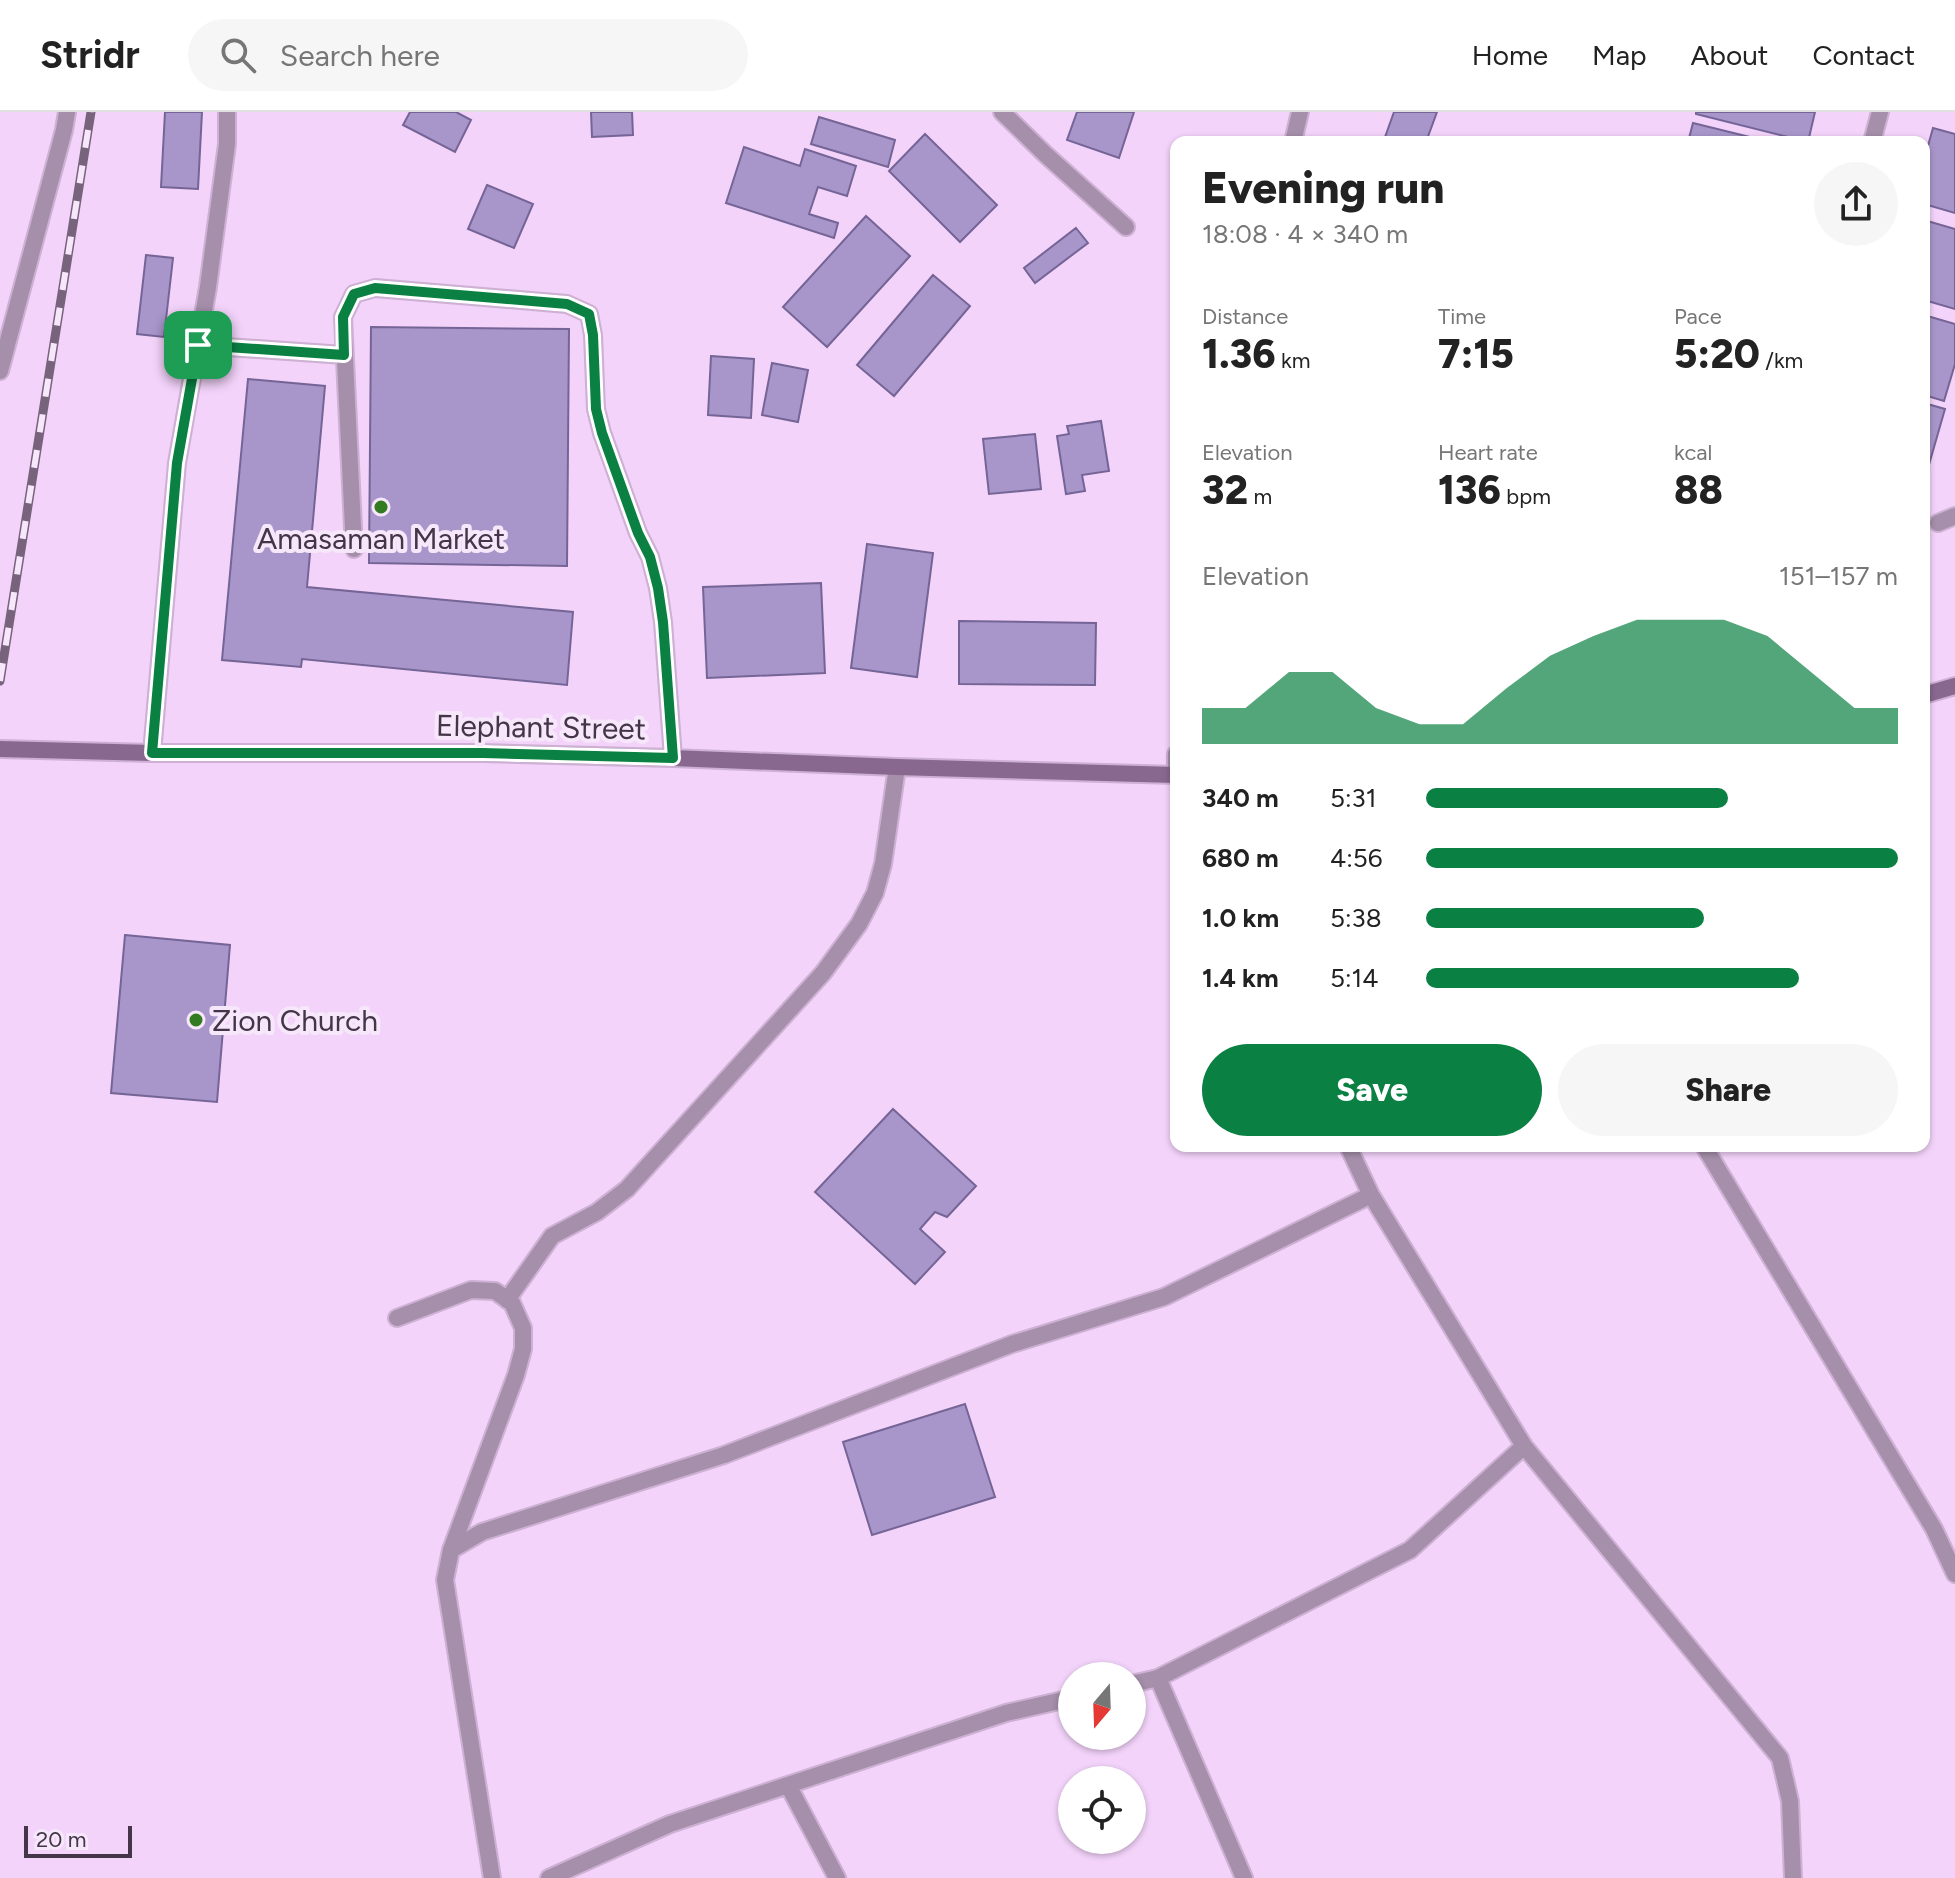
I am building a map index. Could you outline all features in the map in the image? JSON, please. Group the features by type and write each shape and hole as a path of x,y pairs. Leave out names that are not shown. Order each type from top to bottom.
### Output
{"main road":[{"path":"1930,693 1955,686"},
{"name":"Elephant Street","path":"0,749 152,753 483,753 1170,776"}],"street":[{"path":"0,371 67,112"},
{"path":"152,753 177,463 208,287 227,144 227,112"},
{"path":"1002,112 1126,227"},
{"path":"1294,136 1300,112"},
{"path":"1874,136 1880,112"},
{"path":"354,549 343,317 354,294 375,288 567,304 589,314 593,335 596,409 602,433 638,533 650,557 658,588 673,758"},
{"path":"198,345 344,355"},
{"path":"1938,523 1955,516"},
{"path":"507,1300 552,1236 597,1212 627,1189 823,973 859,924 875,893 883,864 897,767"},
{"path":"1351,1152 1371,1195 1524,1446 1780,1758 1790,1801 1793,1878"},
{"path":"1708,1152 1934,1529 1955,1574"},
{"path":"451,1550 482,1532 724,1455 1012,1344 1164,1297 1371,1195"},
{"path":"397,1318 471,1290 495,1291 512,1303 523,1328 523,1349 507,1402 451,1550 445,1580 492,1878"},
{"path":"1146,1681 1158,1678 1410,1550 1524,1446"},
{"path":"1158,1678 1244,1878"},
{"path":"549,1878 670,1824 1006,1713 1058,1701"},
{"path":"788,1785 837,1878"}],"building":[{"path":"165,112 202,112 198,189 161,187"},
{"path":"410,112 456,112 471,120 455,152 403,125"},
{"path":"591,112 632,112 633,135 592,137"},
{"path":"1077,112 1134,112 1119,158 1067,140"},
{"path":"1394,112 1437,112 1428,136 1385,136"},
{"path":"1815,112 1809,136 1784,136 1696,114"},
{"path":"819,117 895,140 888,167 811,144"},
{"path":"1693,123 1746,136 1690,136"},
{"path":"1933,128 1955,134 1955,213 1930,206 1930,139"},
{"path":"925,134 997,205 960,242 889,171"},
{"path":"744,147 800,166 805,149 856,166 847,196 818,187 809,214 838,223 834,238 726,203"},
{"path":"487,185 533,204 514,248 468,229"},
{"path":"866,216 910,256 827,347 783,307"},
{"path":"1930,222 1955,229 1955,309 1930,302"},
{"path":"1076,228 1088,243 1035,283 1024,268"},
{"path":"146,255 173,258 164,337 137,334"},
{"path":"933,275 970,306 894,396 857,365"},
{"path":"1930,317 1955,324 1955,364 1944,401 1930,397"},
{"path":"371,327 569,329 567,566 369,563"},
{"path":"711,356 754,359 751,418 708,415"},
{"path":"772,363 808,370 798,422 762,415"},
{"path":"248,379 325,386 307,587 573,612 567,685 302,659 301,667 222,660"},
{"path":"1930,405 1945,409 1930,461"},
{"path":"1101,421 1109,471 1082,475 1085,491 1066,494 1057,436 1069,434 1067,426"},
{"path":"1035,434 1041,489 989,494 983,439"},
{"path":"867,544 933,553 917,677 851,668"},
{"path":"821,583 825,673 707,678 703,587"},
{"path":"959,621 1096,623 1095,685 959,684"},
{"path":"125,935 230,945 217,1102 111,1093"},
{"path":"893,1109 976,1186 947,1217 935,1212 920,1229 945,1252 915,1284 815,1192"},
{"path":"965,1404 995,1497 872,1535 843,1442"}],"railway":[{"path":"0,681 91,112"}],"place":[{"name":"Amasaman Market","path":"381,507"},
{"name":"Zion Church","path":"196,1020"}],"route":[{"path":"375,288 567,304 589,314 593,335 596,409 602,433 638,533 650,557 658,588 673,758 483,753 152,753 177,463 198,345 344,355 343,317 354,294 375,288"}]}
